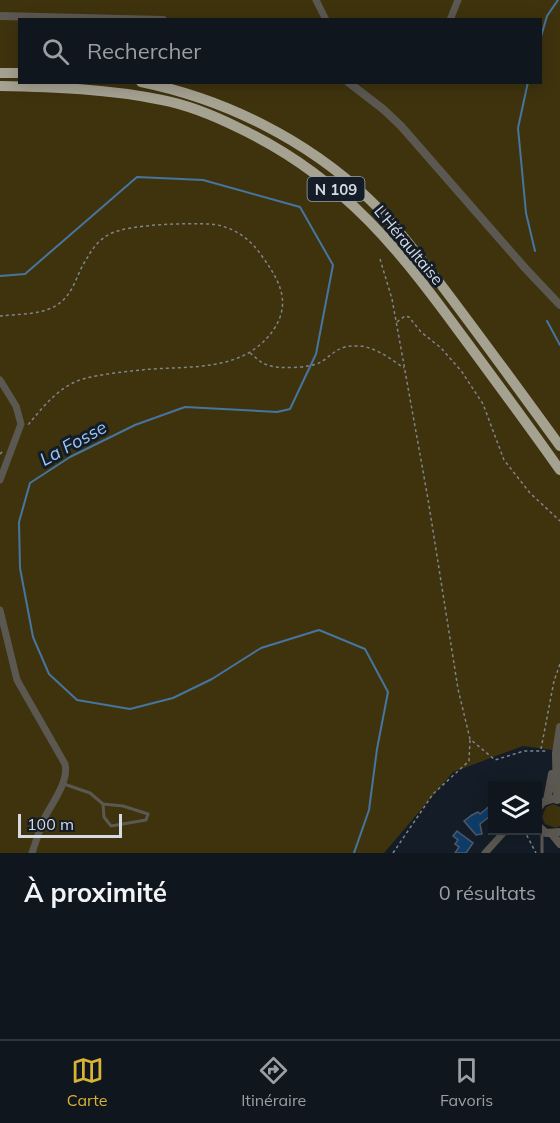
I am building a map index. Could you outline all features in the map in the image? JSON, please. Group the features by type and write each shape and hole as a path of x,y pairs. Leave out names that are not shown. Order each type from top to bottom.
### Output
{"highway":[{"path":"0,73 18,73"},
{"name":"L'Héraultaise","path":"150,84 203,99 259,123 314,156 368,198 403,236 560,446"},
{"name":"L'Héraultaise","path":"0,86 96,90 164,100 231,124 279,148 310,169 362,212 391,243 442,308 560,470"}],"street":[{"path":"316,0 325,18"},
{"path":"451,18 458,0"},
{"path":"0,16 82,18"},
{"path":"351,84 384,109 401,126 560,305"},
{"path":"0,380 16,406 21,424 0,480"},
{"path":"0,610 17,680 65,764 66,770 32,853"},
{"path":"542,804 547,800 560,727"},
{"path":"547,800 559,801 556,753"},
{"path":"556,833 560,844"},
{"path":"485,853 502,835"}],"lane":[{"path":"62,784 90,793 103,804 123,806 148,814 146,820 111,826 104,817 103,804"},
{"path":"541,835 542,853"}],"path":[{"path":"0,316 44,310 63,302 94,246 110,234 134,228 212,224 229,229 252,243 279,284 284,299 278,323 271,333 250,352 239,358 209,366 141,370 82,379 57,393 17,439"},
{"path":"380,259 392,299 405,368 458,689 470,739 469,761 433,795 393,853"},
{"path":"396,322 409,317 421,332 453,359 483,404 504,460 530,493 560,521"},
{"path":"250,352 264,364 276,368 311,365 320,362 333,351 360,345 384,355 405,368"},
{"path":"541,750 554,681 560,664"},
{"path":"470,739 495,760 524,751 541,750 556,753"},
{"path":"526,835 536,853"}],"shaded area":[{"path":"0,0 560,0 560,751 523,746 453,772 384,853 0,853"},
{"path":"553,804 560,807 560,826 556,828 545,824 542,817 546,807"}],"building":[{"path":"488,807 488,818 480,824 482,834 476,835 464,821 478,812 480,814"},
{"path":"457,831 473,843 466,853 455,853 459,847 455,844 458,840 453,836"}],"waterway":[{"path":"542,33 547,16 558,0"},
{"path":"528,84 518,128 526,213 535,251"},
{"name":"La Fosse","path":"0,276 25,274 137,177 203,180 300,207 333,265 316,354 290,409 277,412 185,407 135,425 70,457 30,483 19,522 20,568 33,637 49,674 77,700 130,709 173,698 212,679 261,648 319,630 365,649 388,692 369,810 354,853"},
{"path":"547,321 560,345"}]}
